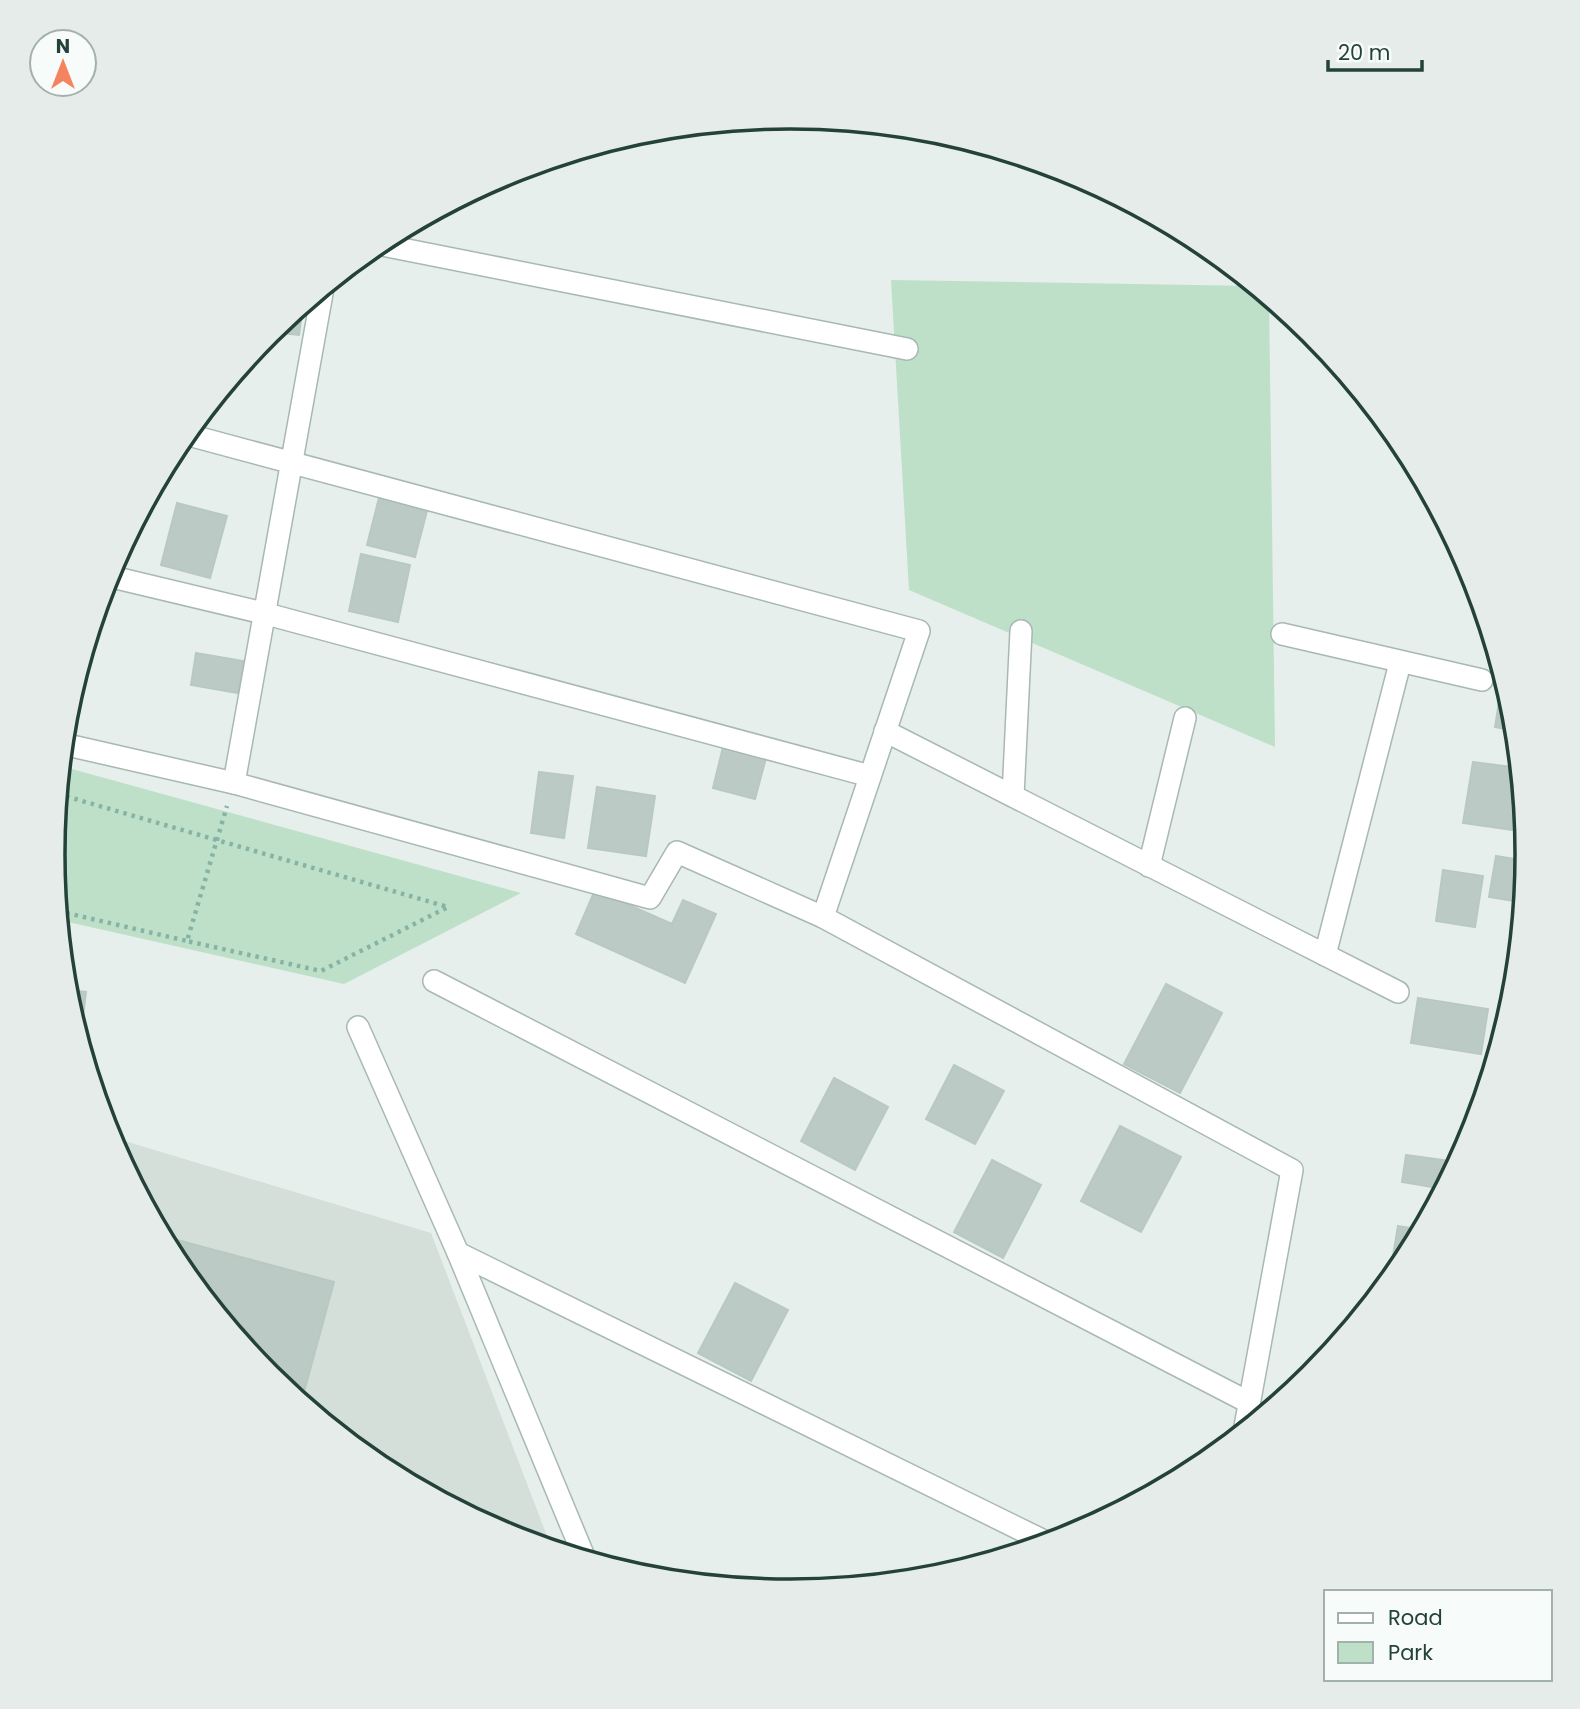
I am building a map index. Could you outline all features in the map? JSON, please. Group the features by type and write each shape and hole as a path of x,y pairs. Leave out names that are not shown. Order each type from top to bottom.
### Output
{"street":[{"path":"393,247 907,349"},
{"path":"234,783 321,302"},
{"path":"197,438 919,631 823,917"},
{"path":"119,579 264,613 870,776"},
{"path":"1013,796 1021,631"},
{"path":"1282,634 1482,680"},
{"path":"1325,956 1400,663"},
{"path":"1149,866 1185,719"},
{"path":"885,731 1398,992"},
{"path":"73,746 234,783 650,898 677,852 823,917 1292,1170 1246,1418"},
{"path":"434,981 1248,1402"},
{"path":"358,1027 458,1253 581,1548"},
{"path":"458,1253 1035,1537"}],"path":[{"path":"67,797 447,907 321,971 67,913"},
{"path":"187,941 218,839"}],"shaded area":[{"path":"124,1141 431,1233 548,1538 512,1525 427,1483 348,1430 312,1400 245,1333 215,1296 162,1217"}],"green space":[{"path":"891,280 1240,286 1269,310 1275,747 909,590"},
{"path":"70,769 521,893 344,984 68,922 65,855"}],"building":[{"path":"301,319 299,335 286,334"},
{"path":"380,494 428,507 415,557 367,545"},
{"path":"177,503 227,516 210,578 161,565"},
{"path":"361,554 410,565 398,622 349,611"},
{"path":"196,653 243,661 238,693 191,685"},
{"path":"1499,703 1504,729 1495,727"},
{"path":"723,747 766,758 755,799 713,788"},
{"path":"1473,762 1510,767 1514,830 1463,823"},
{"path":"539,772 573,776 564,838 531,833"},
{"path":"597,787 655,796 646,856 588,848"},
{"path":"1496,856 1515,859 1514,901 1489,897"},
{"path":"1443,870 1483,876 1475,927 1436,921"},
{"path":"595,890 672,924 683,900 716,914 685,983 576,934"},
{"path":"1166,984 1222,1013 1180,1093 1124,1064"},
{"path":"78,991 86,992 83,1015"},
{"path":"1418,998 1488,1009 1481,1054 1411,1043"},
{"path":"954,1065 1004,1091 975,1144 926,1119"},
{"path":"834,1078 888,1107 855,1170 801,1141"},
{"path":"1120,1126 1181,1157 1141,1232 1081,1201"},
{"path":"1406,1155 1447,1160 1434,1187 1402,1182"},
{"path":"992,1160 1041,1185 1003,1258 954,1232"},
{"path":"1398,1226 1411,1228 1393,1257"},
{"path":"176,1240 334,1282 304,1392 245,1333 215,1296"},
{"path":"735,1283 788,1310 751,1381 698,1353"}]}
